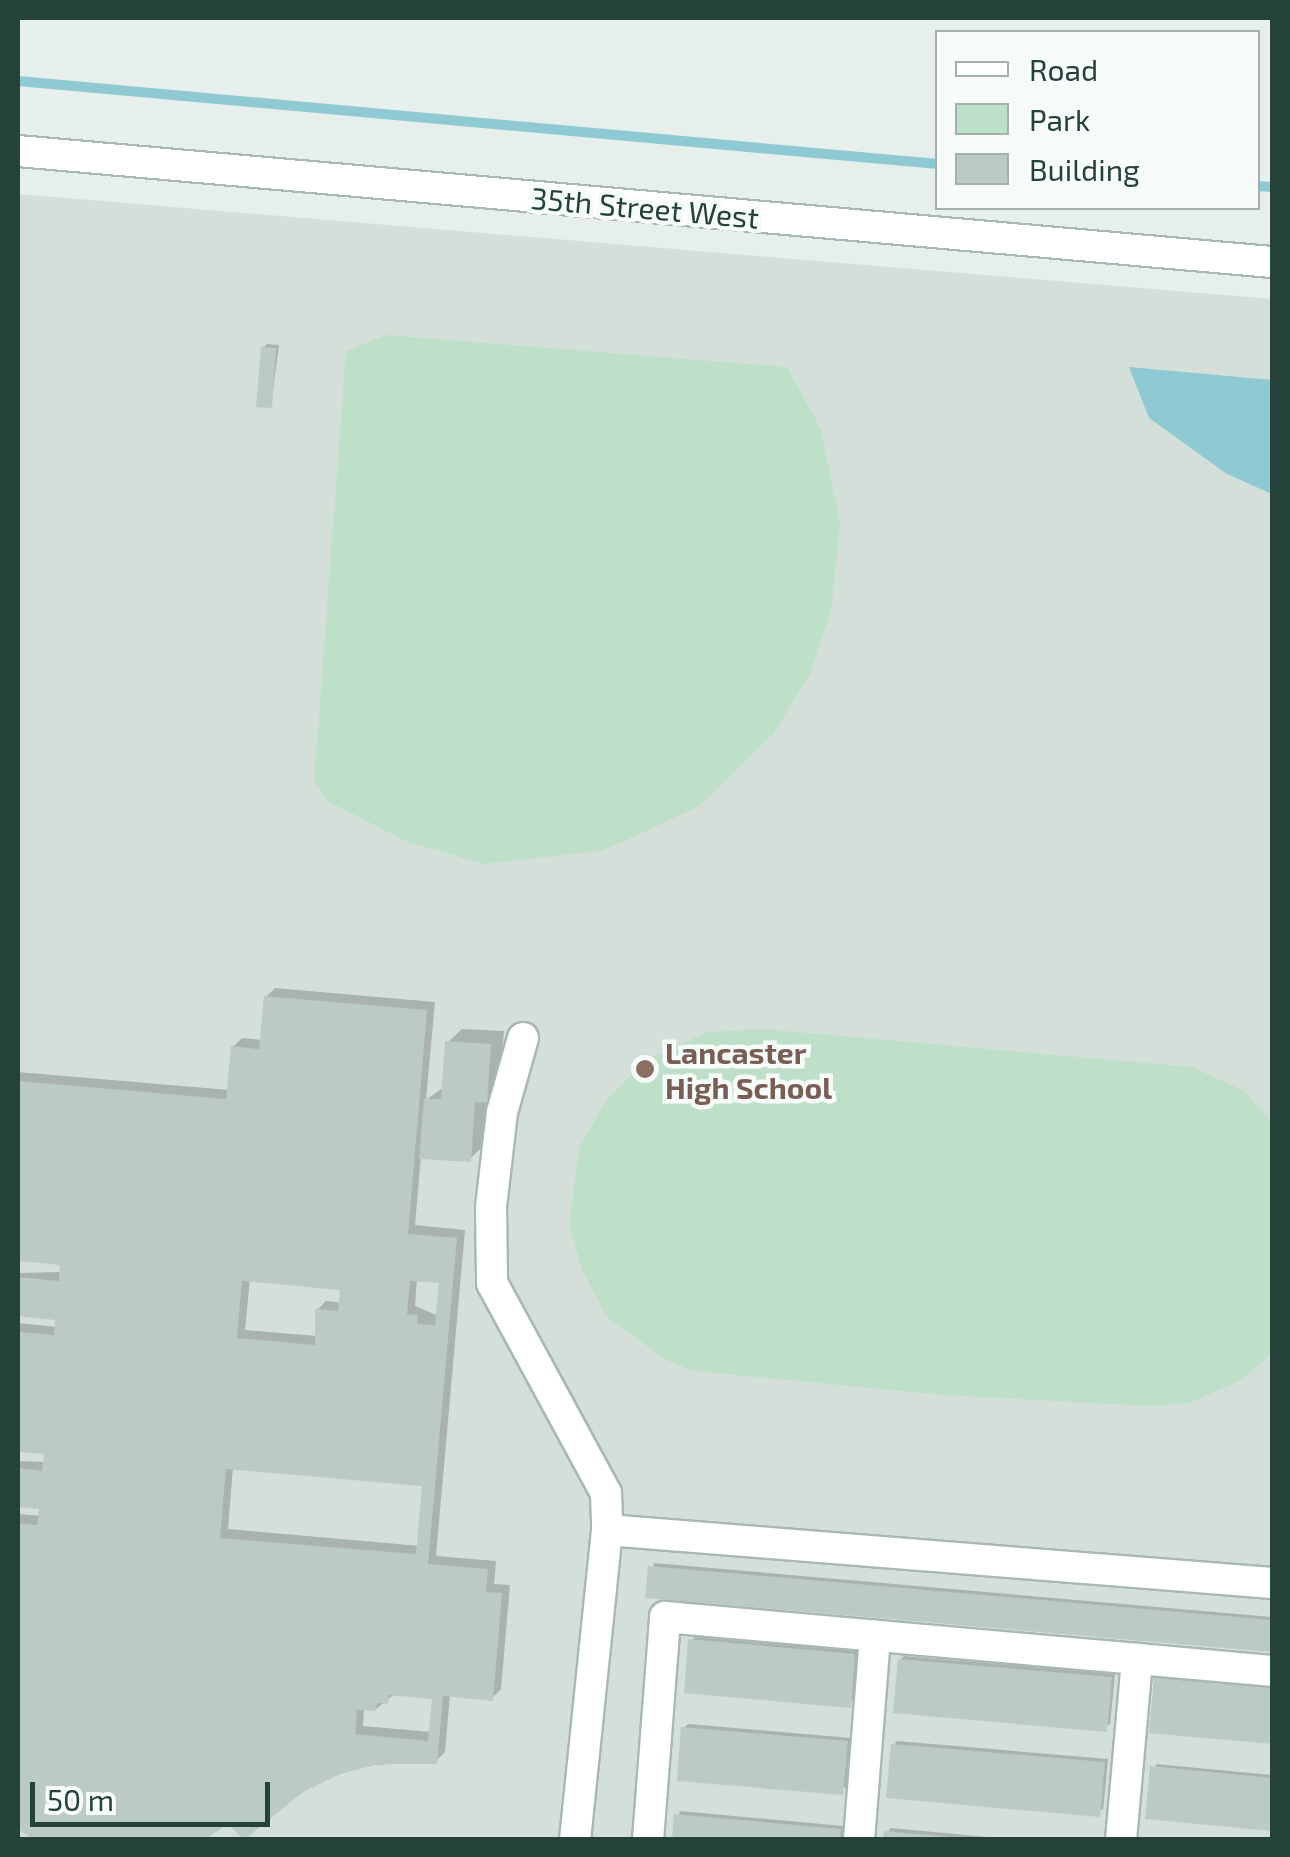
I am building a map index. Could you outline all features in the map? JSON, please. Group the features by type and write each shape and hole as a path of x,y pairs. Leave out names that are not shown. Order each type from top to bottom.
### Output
{"street":[{"name":"35th Street West","path":"18,151 1272,262"},
{"path":"524,1038 502,1112 491,1207 492,1282 606,1492 607,1530 575,1840"},
{"path":"607,1530 1272,1583"},
{"path":"648,1840 665,1617 1272,1671"},
{"path":"859,1840 875,1636"},
{"path":"1121,1840 1137,1659"}],"shaded area":[{"name":"Lancaster High School","path":"18,194 1272,299 1272,1839 18,1839"}],"green space":[{"path":"386,335 787,367 821,429 840,522 831,612 810,674 773,734 698,807 602,851 484,864 408,842 329,802 314,782 346,351"},
{"path":"763,1029 1192,1067 1243,1090 1272,1122 1272,1353 1240,1381 1189,1403 1150,1406 942,1395 694,1371 666,1360 606,1316 582,1269 569,1225 579,1148 607,1099 648,1059 708,1032"}],"water":[{"path":"1129,367 1272,380 1272,494 1227,474 1149,418"}],"building":[{"path":"261,347 276,348 272,408 256,407"},
{"path":"264,996 427,1010 408,1234 457,1238 428,1564 488,1569 486,1592 502,1593 493,1701 443,1696 437,1764 378,1764 340,1774 303,1792 244,1840 228,1824 204,1840 34,1840 18,1829 18,1523 37,1525 39,1509 18,1507 18,1468 42,1471 44,1454 18,1452 18,1332 54,1335 55,1320 18,1316 18,1277 59,1281 60,1265 18,1261 18,1081 226,1099 231,1046 259,1049","holes":["242,1281 340,1290 338,1311 315,1309 315,1345 237,1338","410,1281 439,1283 435,1325 417,1324 418,1315 407,1314","226,1469 422,1486 416,1554 220,1538","389,1695 432,1699 428,1741 355,1734 357,1710 376,1711 377,1703 388,1704"]},
{"path":"445,1041 491,1044 487,1103 475,1102 471,1162 419,1159 424,1099 441,1099"},
{"path":"648,1566 1272,1620 1272,1652 645,1598"},
{"path":"688,1639 855,1654 851,1708 684,1693"},
{"path":"898,1659 1112,1677 1107,1732 893,1713"},
{"path":"1154,1678 1272,1688 1272,1744 1149,1733"},
{"path":"681,1727 848,1741 843,1795 677,1781"},
{"path":"891,1744 1105,1762 1100,1817 886,1798"},
{"path":"1150,1766 1272,1778 1272,1831 1145,1819"},
{"path":"674,1814 841,1829 840,1840 672,1840"},
{"path":"884,1831 950,1837 950,1840 883,1840"}],"waterway":[{"path":"18,81 935,164"},
{"path":"1260,186 1272,187"}],"place":[{"name":"Lancaster High School","path":"645,1069"}]}
